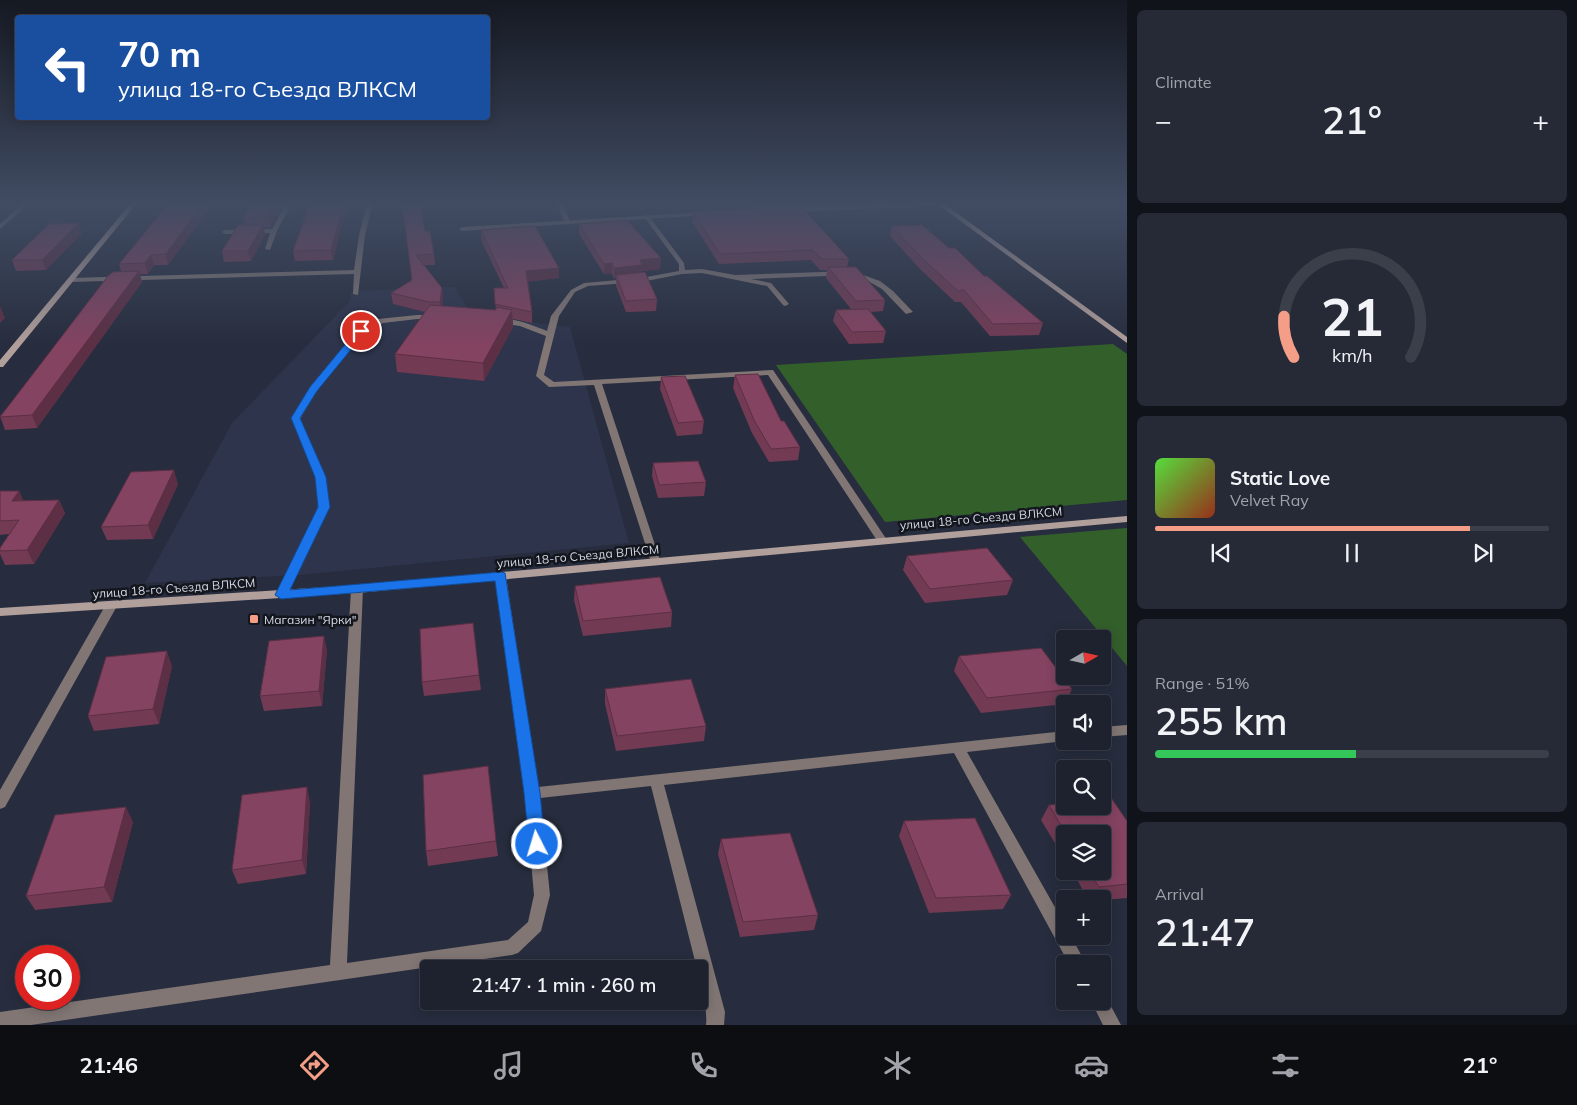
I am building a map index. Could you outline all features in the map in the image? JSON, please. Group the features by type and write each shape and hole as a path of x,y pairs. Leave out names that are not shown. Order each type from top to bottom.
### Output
{"street":[{"path":"0,365 94,251"},
{"path":"356,294 360,251"},
{"path":"672,251 682,264 682,272"},
{"path":"1007,251 1123,334 1127,341"},
{"path":"784,304 769,284 702,270 641,280 586,284 572,291 555,316 540,376 552,385 770,372 882,540"},
{"path":"70,280 357,272"},
{"path":"737,278 860,275 882,284 909,312"},
{"path":"281,595 324,507 320,477 296,418 313,389 361,331 382,321 417,317 445,318"},
{"path":"492,319 521,324 550,335"},
{"path":"597,382 656,563"},
{"name":"улица 18-го Съезда ВЛКСМ","path":"0,612 357,589 1127,519"},
{"path":"0,1021 512,947 535,926 542,895 532,793 501,576"},
{"path":"338,972 357,589"},
{"path":"0,803 111,606"},
{"path":"1111,731 1127,730"},
{"path":"532,793 1056,737"},
{"path":"957,747 1073,955"},
{"path":"656,779 716,1012 715,1025"},
{"path":"1104,1010 1112,1025"}],"shaded area":[{"path":"455,287 471,315 570,327 629,543 300,575 145,583 232,423 350,301 351,291"}],"green space":[{"path":"1113,344 1127,354 1127,500 885,522 776,365"},
{"path":"1127,528 1127,666 1111,647 1111,630 1097,630 1020,537"}],"building":[{"path":"21,251 51,251 42,260 12,260"},
{"path":"130,251 168,251 166,254 151,255 145,263 119,264"},
{"path":"408,251 433,251 434,254 416,255 442,288 440,302 429,302 391,293 412,280"},
{"path":"491,251 549,251 559,268 526,271 532,312 495,304 494,288 508,288"},
{"path":"596,251 655,251 661,258 640,260 642,265 614,268 612,263 604,264"},
{"path":"718,251 794,251 720,254"},
{"path":"814,251 842,251 849,259 822,259"},
{"path":"915,251 958,251 984,276 987,276 1043,323 993,324 964,290 958,291"},
{"path":"828,267 856,267 885,300 856,301"},
{"path":"139,271 32,415 0,417 108,276 113,272"},
{"path":"645,272 657,299 626,301 616,275"},
{"path":"430,305 496,310 496,307 512,310 483,363 395,354"},
{"path":"868,309 886,331 852,332 836,310"},
{"path":"758,374 781,421 784,421 800,447 771,449 754,420 735,375"},
{"path":"685,376 704,421 678,423 661,377"},
{"path":"698,461 706,482 659,485 653,463"},
{"path":"174,470 148,525 101,527 131,472"},
{"path":"0,491 19,491 12,501 59,500 27,550 0,551 0,548 19,520 0,521"},
{"path":"987,548 1013,580 930,589 907,556"},
{"path":"660,577 672,612 583,621 575,586"},
{"path":"473,623 479,675 422,682 420,629"},
{"path":"324,636 319,691 260,696 269,641"},
{"path":"1041,648 1056,668 1056,685 1069,685 1072,689 987,698 959,656"},
{"path":"167,651 153,709 88,716 106,657"},
{"path":"691,679 706,726 617,736 605,689"},
{"path":"488,766 496,841 426,851 423,775"},
{"path":"307,787 302,860 232,870 242,795"},
{"path":"1111,799 1127,821 1127,884 1099,887 1095,880 1111,880 1111,825 1061,825 1049,805 1056,805 1056,815 1111,815"},
{"path":"126,807 104,887 26,896 55,815"},
{"path":"975,818 1011,895 936,898 904,821"},
{"path":"790,833 818,915 743,922 721,839"}],"place":[{"name":"Магазин \"Ярки\"","path":"254,619"}],"route":[{"path":"361,331 313,389 296,418 302,438 320,477 324,507 281,595 501,576 532,793 537,844"}]}
